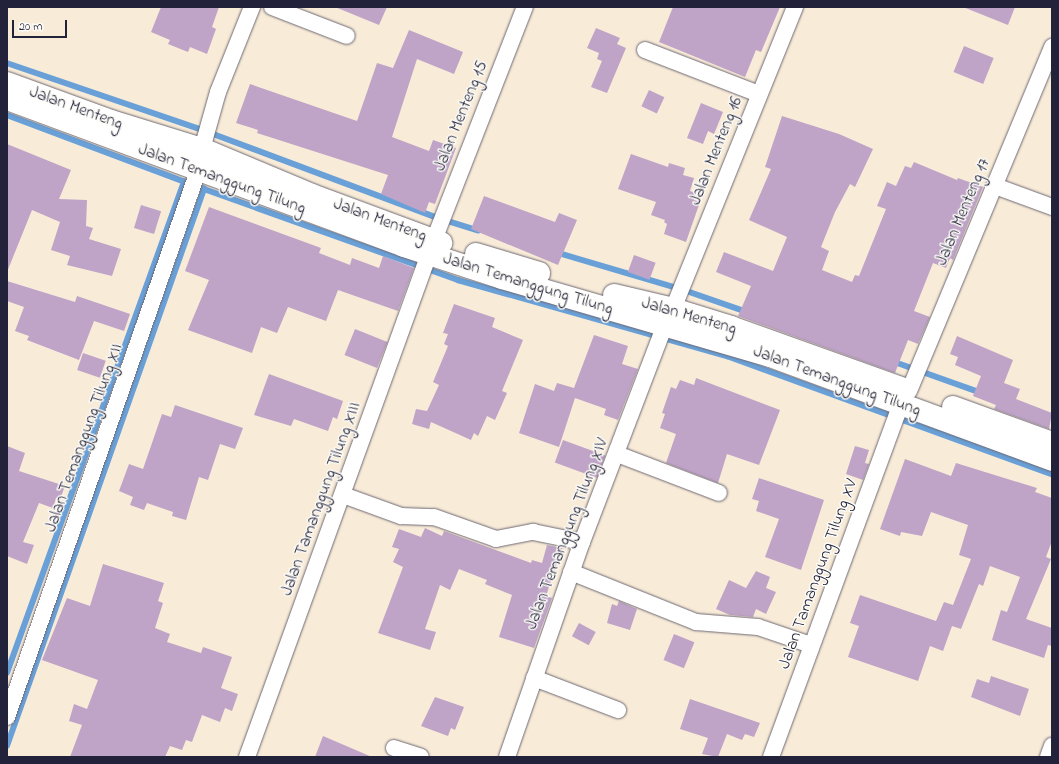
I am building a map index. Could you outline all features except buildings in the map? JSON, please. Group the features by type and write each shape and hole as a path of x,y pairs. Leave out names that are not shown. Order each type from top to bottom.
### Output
{"street":[{"path":"202,149 218,92 252,7"},
{"path":"272,7 347,36"},
{"name":"Jalan Menteng 15","path":"431,247 525,7"},
{"name":"Jalan Menteng 16","path":"669,317 795,7"},
{"name":"Jalan Menteng 17","path":"905,397 995,186 1052,47"},
{"path":"645,50 759,94"},
{"name":"Jalan Menteng","path":"7,83 111,121 202,149 431,247"},
{"name":"Jalan Temanggung Tilung","path":"7,99 198,170 431,247 502,278 669,317 770,356 905,397 1052,460"},
{"name":"Jalan Temanggung Tilung XII","path":"7,717 198,170"},
{"path":"995,186 1052,207"},
{"name":"Jalan Tamanggung Tilung XIII","path":"247,757 343,495 431,247"},
{"name":"Jalan Temanggung Tilung XIV","path":"507,757 582,542 669,317"},
{"path":"905,397 1052,443"},
{"name":"Jalan Tamanggung Tilung XV","path":"771,757 905,397"},
{"path":"617,454 719,493"},
{"path":"343,495 401,516 434,517 496,539 533,532 582,542"},
{"path":"572,572 696,622 758,627 812,645"},
{"path":"534,678 618,710"},
{"path":"1048,757 1052,746"},
{"path":"394,748 421,757"}],"waterway":[{"path":"7,63 208,132 441,219 478,230"},
{"path":"7,115 193,185 458,280 727,356 1052,474"},
{"path":"7,673 184,182"},
{"path":"7,746 204,189"},
{"path":"555,252 681,289 747,312"},
{"path":"892,361 982,393"}]}
